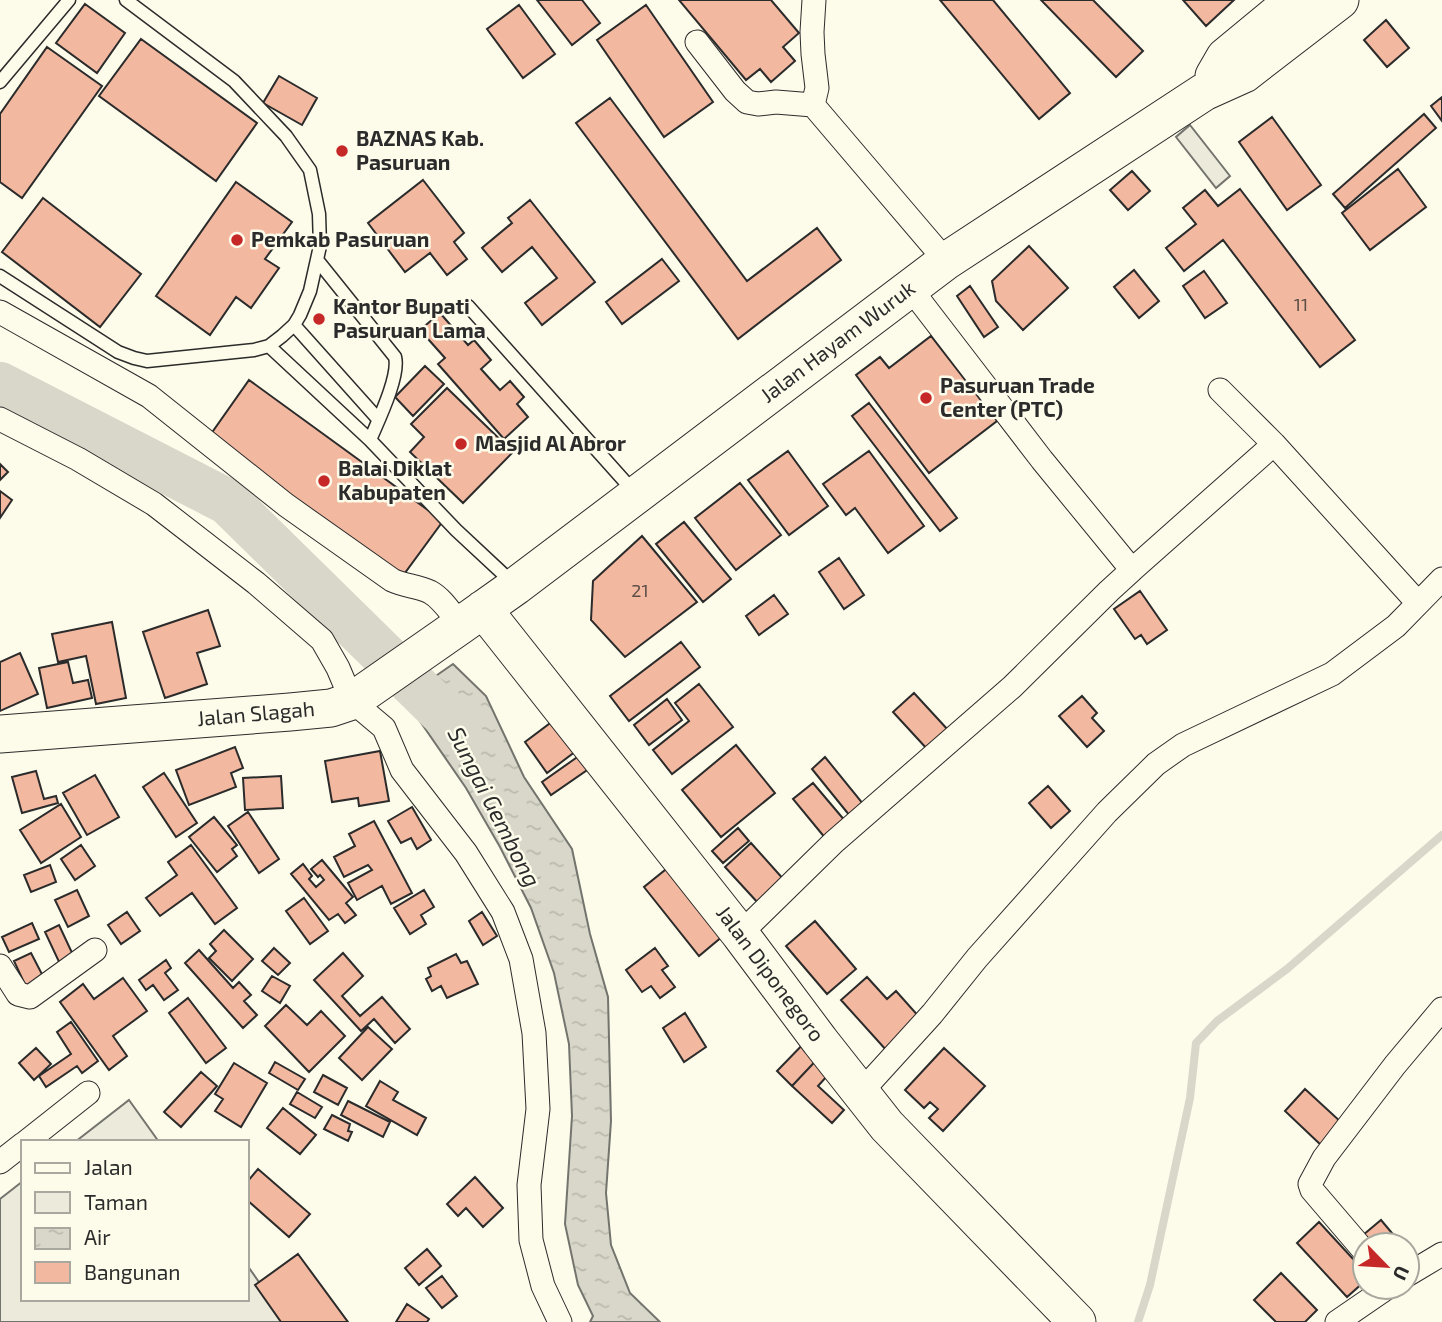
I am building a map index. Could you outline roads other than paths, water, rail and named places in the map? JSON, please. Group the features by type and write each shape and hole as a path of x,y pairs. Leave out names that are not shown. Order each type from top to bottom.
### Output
{"main road":[{"name":"Jalan Hayam Wuruk","path":"1204,92 1225,57 1294,0"},
{"name":"Jalan Hayam Wuruk","path":"465,622 946,261 1204,92 1244,74 1340,0"},
{"name":"Jalan Slagah","path":"0,734 331,708 357,698 465,622"},
{"name":"Jalan Diponegoro","path":"465,622 740,934 887,1126 1077,1322"}],"street":[{"path":"813,105 817,88 812,43 814,0"},
{"path":"697,41 735,91 747,102 813,105 946,261"},
{"path":"909,288 1042,460 1132,570"},
{"path":"0,312 149,396 286,505 396,582 431,593 465,622"},
{"path":"1220,390 1418,603"},
{"path":"0,419 78,459 154,504 256,583 322,640 357,698 384,728 402,770 466,853 503,912 521,959 534,1033 538,1109 529,1185 531,1240 543,1286 560,1322"},
{"path":"740,934 834,842 1012,687 1108,592 1273,444"},
{"path":"861,1091 932,1014 977,958 1090,831 1156,764 1183,745 1332,674 1396,626 1442,579"},
{"path":"0,966 19,994 30,997 95,950"},
{"path":"1351,1236 1312,1190 1310,1184 1324,1158 1442,1009"},
{"path":"28,1140 88,1093"},
{"path":"0,1162 21,1145"},
{"path":"1421,1267 1442,1254"},
{"path":"1337,1322 1368,1301"}],"lane":[{"path":"0,82 69,0"},
{"path":"0,276 118,352 147,360 236,352 269,346 294,325 306,303 320,246 319,214 310,170 286,136 233,81 126,0"},
{"path":"318,261 395,357 394,376 370,440"},
{"path":"468,306 636,494"},
{"path":"294,325 378,419"},
{"path":"269,346 370,440 456,530 516,586"}],"water":[{"path":"453,664 486,696 524,777 572,849 590,934 608,997 611,1121 606,1193 611,1245 630,1293 660,1322 590,1322 593,1316 578,1285 565,1224 572,1116 569,1044 554,973 531,908 500,847 466,788 404,698"}],"waterway":[{"name":"Sungai Gembong","path":"0,385 228,502 455,725 460,735"},
{"path":"1138,1322 1150,1285 1190,1098 1196,1043 1217,1021 1287,969 1442,835"}],"place":[{"name":"BAZNAS Kab. Pasuruan","path":"342,151"},
{"name":"Pemkab Pasuruan","path":"237,240"},
{"name":"Kantor Bupati Pasuruan Lama","path":"319,319"},
{"name":"Pasuruan Trade Center (PTC)","path":"926,398"},
{"name":"Masjid Al Abror","path":"461,444"},
{"name":"Balai Diklat Kabupaten","path":"324,481"}]}
